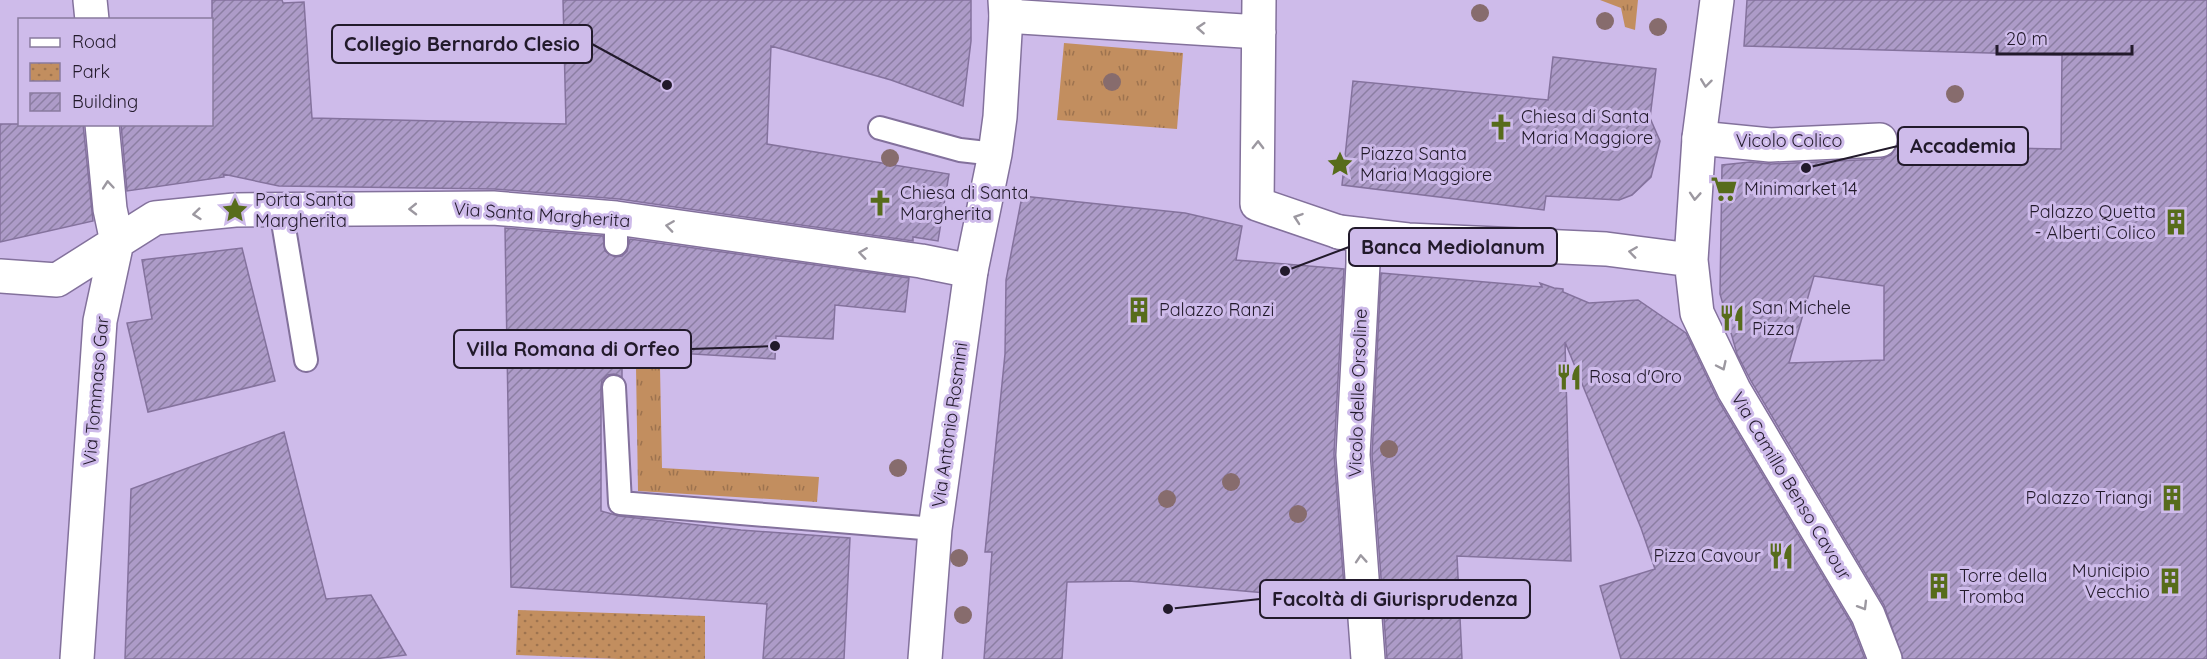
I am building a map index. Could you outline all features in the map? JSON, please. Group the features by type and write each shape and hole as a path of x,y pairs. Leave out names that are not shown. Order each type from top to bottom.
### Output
{"street":[{"path":"90,0 92,18"},
{"path":"1258,0 1257,204 1351,233 1408,240 1606,249 1691,260 1699,138 1715,14"},
{"path":"995,154 1000,117 1005,8 1259,32"},
{"name":"Via Tommaso Gar","path":"77,659 100,321 117,242 110,209 102,126"},
{"name":"Vicolo Colico","path":"1699,138 1770,145 1880,140"},
{"name":"Via Antonio Rosmini","path":"925,659 936,529 970,271 995,154"},
{"name":"Via Santa Margherita","path":"0,276 57,280 155,218 235,210 493,208 616,231 921,261 970,271"},
{"name":"Vicolo delle Orsoline","path":"1351,233 1364,264 1353,455 1368,659"},
{"name":"Via Camillo Benso Cavour","path":"1691,260 1697,313 1734,390 1868,615 1885,659"}],"lane":[{"path":"880,128 960,150 995,154"},
{"path":"281,210 306,360"},
{"path":"614,387 620,503 936,529"}],"green space":[{"path":"1600,0 1638,0 1635,30 1625,27 1621,8"},
{"path":"1064,43 1183,53 1177,129 1057,120"},
{"path":"636,367 660,367 662,468 819,477 817,502 638,491"},
{"path":"518,610 705,616 705,659 619,659 516,655"}],"building":[{"path":"212,0 304,2 312,118 566,124 563,0 971,0 971,41 963,106 891,80 771,46 767,144 949,174 938,241 913,237 913,241 619,199 494,189 279,186 223,174 224,177 127,191 121,126 213,126"},
{"path":"1747,0 2207,0 2207,659 1903,659 1884,605 1737,354 1720,294 1722,165 1750,162 1771,164 1881,159 1891,155 1897,146 2061,149 2062,55 1744,46","holes":["1814,276 1884,286 1884,360 1789,363"]},
{"name":"Chiesa di Santa Maria Maggiore","path":"1553,57 1656,69 1650,118 1660,141 1651,177 1632,195 1619,200 1546,196 1544,210 1342,185 1353,81 1548,100"},
{"path":"0,124 83,126 93,221 0,242"},
{"path":"1022,196 1185,213 1242,226 1236,260 1344,269 1334,454 1345,600 1129,581 1067,582 1062,659 984,659 992,552 985,552 1005,354 1006,280"},
{"path":"505,228 603,236 605,251 615,257 622,256 627,251 630,239 909,278 905,312 835,305 833,339 776,336 775,359 660,352 660,367 622,366 622,377 614,374 607,375 602,380 601,511 619,516 741,530 850,538 844,659 763,659 767,604 511,587"},
{"path":"242,248 275,381 148,412 127,323 152,319 142,260"},
{"path":"1381,273 1542,287 1540,283 1563,289 1563,292 1589,303 1638,300 1686,333 1718,400 1851,623 1865,659 1621,659 1600,586 1655,569 1641,528 1565,342 1571,561 1457,556 1462,659 1387,659 1372,455"},
{"path":"284,432 326,599 371,595 406,655 374,659 125,659 131,489"}],"place":[{"name":"Collegio Bernardo Clesio","path":"667,85"},
{"name":"Chiesa di Santa Maria Maggiore","path":"1501,127"},
{"name":"Piazza Santa Maria Maggiore","path":"1340,164"},
{"name":"Accademia","path":"1806,168"},
{"name":"Minimarket 14","path":"1724,189"},
{"name":"Chiesa di Santa Margherita","path":"880,203"},
{"name":"Porta Santa Margherita","path":"235,210"},
{"name":"Palazzo Quetta - Alberti Colico","path":"2176,222"},
{"name":"Banca Mediolanum","path":"1285,271"},
{"name":"Palazzo Ranzi","path":"1139,310"},
{"name":"San Michele Pizza","path":"1732,318"},
{"name":"Villa Romana di Orfeo","path":"775,346"},
{"name":"Rosa d'Oro","path":"1569,377"},
{"name":"Palazzo Triangi","path":"2172,498"},
{"name":"Pizza Cavour","path":"1781,556"},
{"name":"Municipio Vecchio","path":"2170,581"},
{"name":"Torre della Tromba","path":"1939,586"},
{"name":"Facoltà di Giurisprudenza","path":"1168,609"}]}
